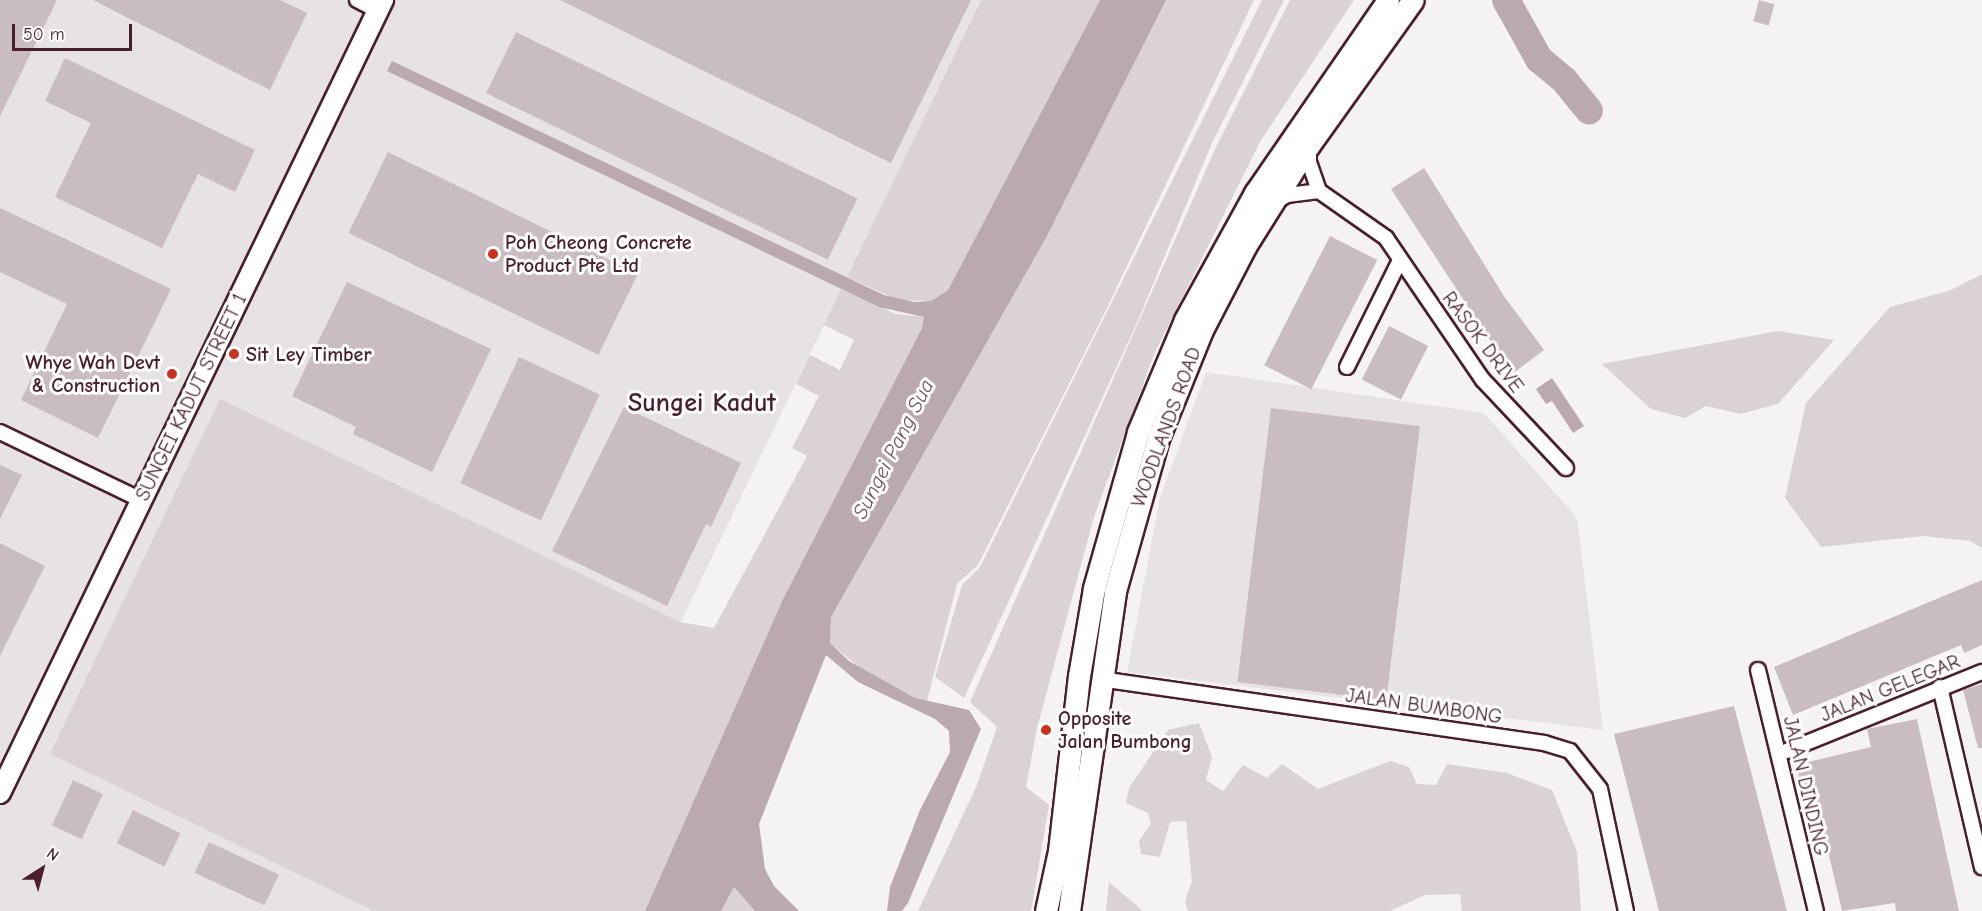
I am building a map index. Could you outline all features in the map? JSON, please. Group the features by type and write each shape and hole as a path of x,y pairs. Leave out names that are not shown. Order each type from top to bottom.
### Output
{"main road":[{"name":"WOODLANDS ROAD","path":"1046,911 1059,851 1079,676 1094,588 1138,432 1185,321 1255,193 1388,0"},
{"name":"WOODLANDS ROAD","path":"1069,911 1085,818 1100,679 1127,540 1159,436 1202,330 1270,205 1309,145 1413,0"}],"street":[{"path":"357,0 380,5"},
{"name":"SUNGEI KADUT STREET 1","path":"0,793 380,5"},
{"path":"1270,205 1287,195 1319,191 1309,162 1309,145"},
{"name":"RASOK DRIVE","path":"1319,191 1379,230 1483,380 1566,468"},
{"path":"1347,367 1400,260"},
{"path":"0,432 141,500"},
{"name":"JALAN DINDING","path":"1758,670 1816,911"},
{"name":"JALAN GELEGAR","path":"1779,754 1940,687 1982,672"},
{"name":"JALAN BUMBONG","path":"1100,679 1544,743 1570,751 1600,789 1626,911"},
{"path":"1940,687 1982,867"}],"shaded area":[{"path":"0,0 981,0 541,911 0,911"},
{"path":"981,0 1100,0 948,290 931,301 898,300 847,277"},
{"path":"1166,0 1254,0 1104,314 978,565 957,584 927,701 915,698 863,670 830,643 831,617 1047,236"},
{"path":"1262,0 1284,0 1212,143 1136,325 964,698 935,677 962,585 980,567"},
{"path":"1290,0 1354,0 1261,140 1155,352 1094,517 1037,728 1026,787 1049,805 1031,911 918,911 977,785 997,727 970,702 1217,145"},
{"path":"1982,274 1982,548 1970,541 1923,536 1821,547 1785,498 1806,403 1890,307 1951,290"},
{"path":"841,289 896,314 925,317 922,328 783,599 645,911 374,911 50,754 220,399 680,622 714,628 807,456 792,448 819,396 796,384 810,355 840,370 854,340 824,325"},
{"path":"1778,331 1834,340 1778,404 1740,414 1706,406 1685,418 1651,409 1602,364"},
{"path":"1206,372 1484,413 1577,518 1603,730 1127,672 1160,498"},
{"path":"1199,723 1212,757 1206,780 1223,791 1243,765 1267,778 1282,764 1318,789 1390,761 1409,767 1417,784 1436,785 1447,764 1507,773 1552,790 1577,852 1581,911 1462,911 1460,894 1425,895 1390,911 1188,911 1185,901 1192,881 1186,821 1170,822 1160,857 1141,854 1139,841 1151,824 1148,813 1126,803 1129,788 1168,730"},
{"path":"1109,882 1143,911 1106,911"},
{"path":"734,887 755,911 721,911"}],"water":[{"name":"Sungei Pang Sua","path":"1100,0 1166,0 1047,236 831,617 830,643 849,661 915,698 969,710 981,729 908,903 902,911 887,911 890,887 920,810 950,752 949,731 935,719 858,682 826,655 759,824 765,869 774,886 799,911 755,911 734,887 721,911 645,911 783,599 922,328 924,317 879,307 387,71 392,61 884,295 914,302 931,301 948,290"},
{"path":"1552,378 1584,426 1573,433 1552,401 1546,404 1536,389"}],"building":[{"path":"0,0 57,0 0,116"},
{"path":"93,0 280,0 307,13 270,90"},
{"path":"560,0 971,0 891,163"},
{"path":"1759,0 1774,4 1769,25 1753,21"},
{"path":"516,32 858,199 828,260 486,93"},
{"path":"65,58 255,150 235,192 198,174 162,248 55,197 91,123 45,101"},
{"name":"Poh Cheong Concrete Product Pte Ltd","path":"388,152 638,274 598,355 349,233"},
{"path":"1424,168 1504,296 1544,350 1512,374 1391,189"},
{"path":"0,208 171,289 98,438 21,400 67,304 0,272"},
{"path":"1330,236 1377,260 1311,389 1264,365"},
{"path":"347,282 491,349 432,472 353,434 356,427 292,396"},
{"path":"1389,326 1428,346 1401,399 1362,379"},
{"path":"519,357 600,395 541,521 460,483"},
{"path":"624,407 741,463 711,527 706,524 667,606 552,551"},
{"path":"1271,408 1420,426 1386,700 1237,682"},
{"path":"0,465 22,475 0,519"},
{"path":"0,543 45,566 0,656"},
{"path":"1982,580 1982,645 1964,653 1961,645 1793,715 1774,667"},
{"path":"1982,684 1982,748 1978,748 1963,690"},
{"path":"1734,706 1787,911 1659,911 1614,734"},
{"path":"1917,719 1959,911 1896,911 1895,903 1842,911 1818,808 1807,810 1796,765 1871,747 1867,729"},
{"path":"73,780 103,794 82,839 52,825"},
{"path":"133,810 181,833 164,866 117,843"},
{"path":"209,842 279,875 264,905 195,873"}],"waterway":[{"path":"1506,0 1539,59 1565,81 1589,111"}],"place":[{"name":"Poh Cheong Concrete Product Pte Ltd","path":"493,254"},
{"name":"Sit Ley Timber","path":"234,354"},
{"name":"Whye Wah Devt & Construction","path":"172,374"},
{"name":"Opposite Jalan Bumbong","path":"1046,730"}],"district":[{"name":"Sungei Kadut","path":"702,404"}]}
